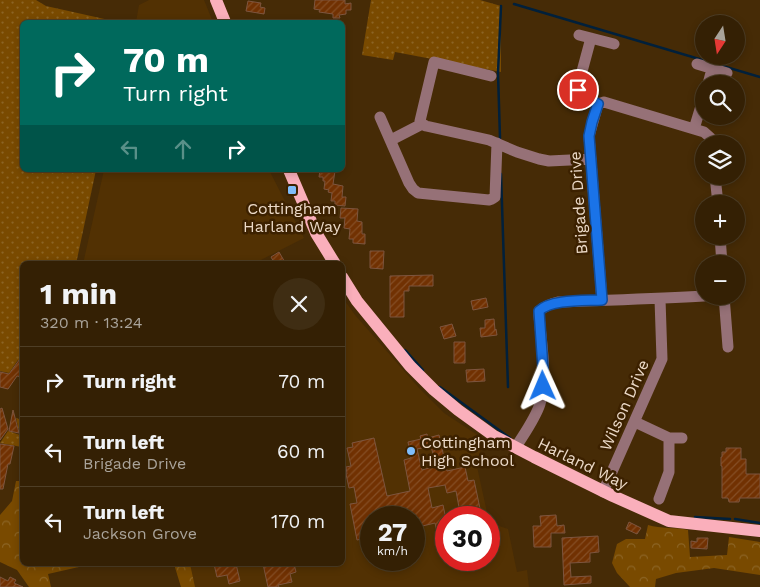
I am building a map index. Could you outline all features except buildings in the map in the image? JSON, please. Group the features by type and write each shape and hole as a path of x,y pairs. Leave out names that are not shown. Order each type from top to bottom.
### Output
{"main road":[{"path":"216,0 224,20"},
{"path":"290,172 316,233 333,261"},
{"name":"Harland Way","path":"345,281 357,301 410,366 434,390 494,436 603,492 668,521 760,531"}],"street":[{"path":"614,44 585,36 578,85 580,95 598,104 604,102 704,132 707,135"},
{"path":"422,124 420,121 434,62 492,76"},
{"path":"699,65 727,73"},
{"path":"710,75 712,69"},
{"name":"Brigade Drive","path":"598,104 589,136 602,300"},
{"path":"380,117 408,183 418,193 492,199 495,196 497,143"},
{"path":"390,140 422,124 497,143 539,159 549,161 591,159"},
{"path":"694,129 695,125"},
{"path":"516,448 535,415 542,397 543,368 539,311 551,303 695,297"},
{"name":"Wilson Drive","path":"603,492 662,359 660,299"},
{"path":"725,305 728,347"},
{"path":"635,422 669,438 682,438"},
{"path":"659,499 669,472 669,438"}],"shaded area":[{"path":"149,0 204,0 212,20 136,20 139,5"},
{"path":"104,172 270,172 304,238 259,261 84,261"},
{"name":"Cottingham High School","path":"345,301 355,315 419,388 444,413 485,440 476,462 486,506 435,506 435,571 500,571 500,526 508,529 517,572 527,570 529,587 181,587 175,566 345,566"}],"green space":[{"path":"0,0 36,0 46,6 109,20 20,20 20,172 96,172 77,261 20,261 20,360 18,360 9,373 0,371"},
{"path":"371,0 480,0 501,6 501,72 395,52 393,60 362,55"},
{"path":"16,418 20,419 20,435"},
{"path":"8,431 20,435 20,447 0,443"},
{"path":"16,481 20,481 20,566 83,566 48,574 51,587 29,587 17,570 0,562 0,515 12,501"},
{"path":"648,525 688,530 690,557 727,555 729,537 760,542 760,575 714,568 676,573 656,579 655,587 630,587 617,573 612,563 617,544 626,539 645,539"},
{"path":"175,566 190,566 195,587 181,587"}],"waterway":[{"path":"514,4 760,77"},
{"path":"500,138 498,73 501,6"},
{"path":"501,174 508,387"},
{"path":"405,350 423,370"},
{"path":"440,387 510,438"},
{"path":"695,517 730,519"},
{"path":"735,519 760,523"}],"place":[{"name":"Cottingham Harland Way","path":"292,190"},
{"name":"Cottingham High School","path":"411,451"}],"route":[{"path":"543,386 539,311 551,303 602,300 589,136 598,104 580,95 578,90"}]}
